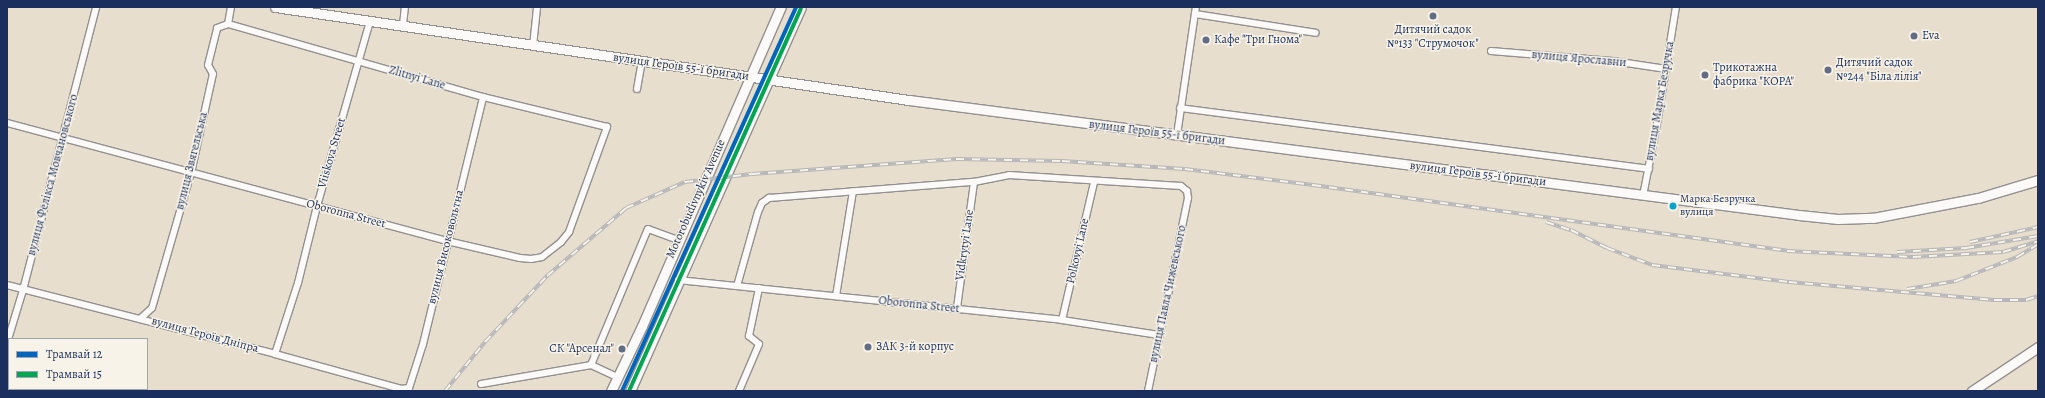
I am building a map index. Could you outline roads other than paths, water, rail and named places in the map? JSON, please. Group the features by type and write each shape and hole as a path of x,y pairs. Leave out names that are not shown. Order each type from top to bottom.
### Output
{"main road":[{"name":"вулиця Героїв 55-ї бригади","path":"274,7 320,10 370,20 533,46 750,77 766,81 1643,196 1838,219 1873,218 1978,198 2038,180"},
{"name":"Motorobudivnykiv Avenue","path":"610,391 642,326 678,240 781,7"},
{"name":"Motorobudivnykiv Avenue","path":"630,391 766,81 801,7"},
{"path":"1972,391 2038,347"}],"street":[{"name":"вулиця Фелікса Мовчановського","path":"9,338 23,290 96,7"},
{"path":"228,24 231,7"},
{"path":"403,25 405,7"},
{"path":"533,46 537,7"},
{"path":"1177,135 1196,7"},
{"name":"вулиця Марка Безручка","path":"1643,196 1649,169 1676,7"},
{"path":"1195,14 1316,33"},
{"name":"Viiskova Street","path":"276,354 298,283 317,206 370,20"},
{"name":"Zlitnyi Lane","path":"228,24 483,97 607,127"},
{"name":"вулиця Звягельська","path":"140,319 152,308 191,173 213,74 208,65 217,28 228,24"},
{"name":"вулиця Ярославни","path":"1491,51 1613,61 1666,69"},
{"path":"637,89 642,62"},
{"name":"вулиця Високовольтна","path":"401,389 409,388 411,385 423,344 483,97"},
{"path":"1180,108 1649,169"},
{"name":"Oboronna Street","path":"7,123 447,241 520,258 531,259 542,257 561,242 569,232 607,127"},
{"path":"737,286 762,203 769,198 974,182 1009,175 1024,175 1094,182"},
{"name":"Vidkrytyi Lane","path":"957,308 974,182"},
{"name":"вулиця Павла Чижевського","path":"1094,182 1181,186 1187,190 1188,198 1148,391"},
{"name":"Polkovyi Lane","path":"1062,320 1094,182"},
{"path":"836,296 853,191"},
{"path":"591,365 648,229 678,240"},
{"name":"Oboronna Street","path":"678,280 1062,320 1159,335"},
{"name":"вулиця Героїв Дніпра","path":"7,285 276,354 401,389"},
{"path":"739,391 759,344 749,336 759,288"},
{"path":"481,384 591,365 617,377"}],"railway":[{"path":"445,391 485,342 547,276 626,208 685,182 752,174 956,159 1062,161 1185,169 1313,185 1787,251 1913,257 2003,252 2038,241"},
{"path":"1546,222 1571,230 1607,248 1652,265 1789,282 1994,300 2026,300 2038,296"},
{"path":"1970,242 2038,227"},
{"path":"1897,252 1966,248 2038,236"},
{"path":"1907,289 1956,281 2017,257 2037,245"}],"tram line":[{"name":"12","path":"622,391 796,7"},
{"name":"15","path":"629,391 801,9"}],"place":[{"name":"Дитячий садок №133 \"Струмочок\"","path":"1433,16"},
{"name":"Eva","path":"1914,36"},
{"name":"Кафе \"Три Гнома\"","path":"1206,40"},
{"name":"Дитячий садок №244 \"Біла лілія\"","path":"1828,70"},
{"name":"Трикотажна фабрика \"КОРА\"","path":"1705,75"},
{"name":"Марка Безручка вулиця","path":"1673,206"},
{"name":"ЗАК 3-й корпус","path":"868,347"},
{"name":"СК \"Арсенал\"","path":"622,349"}]}
